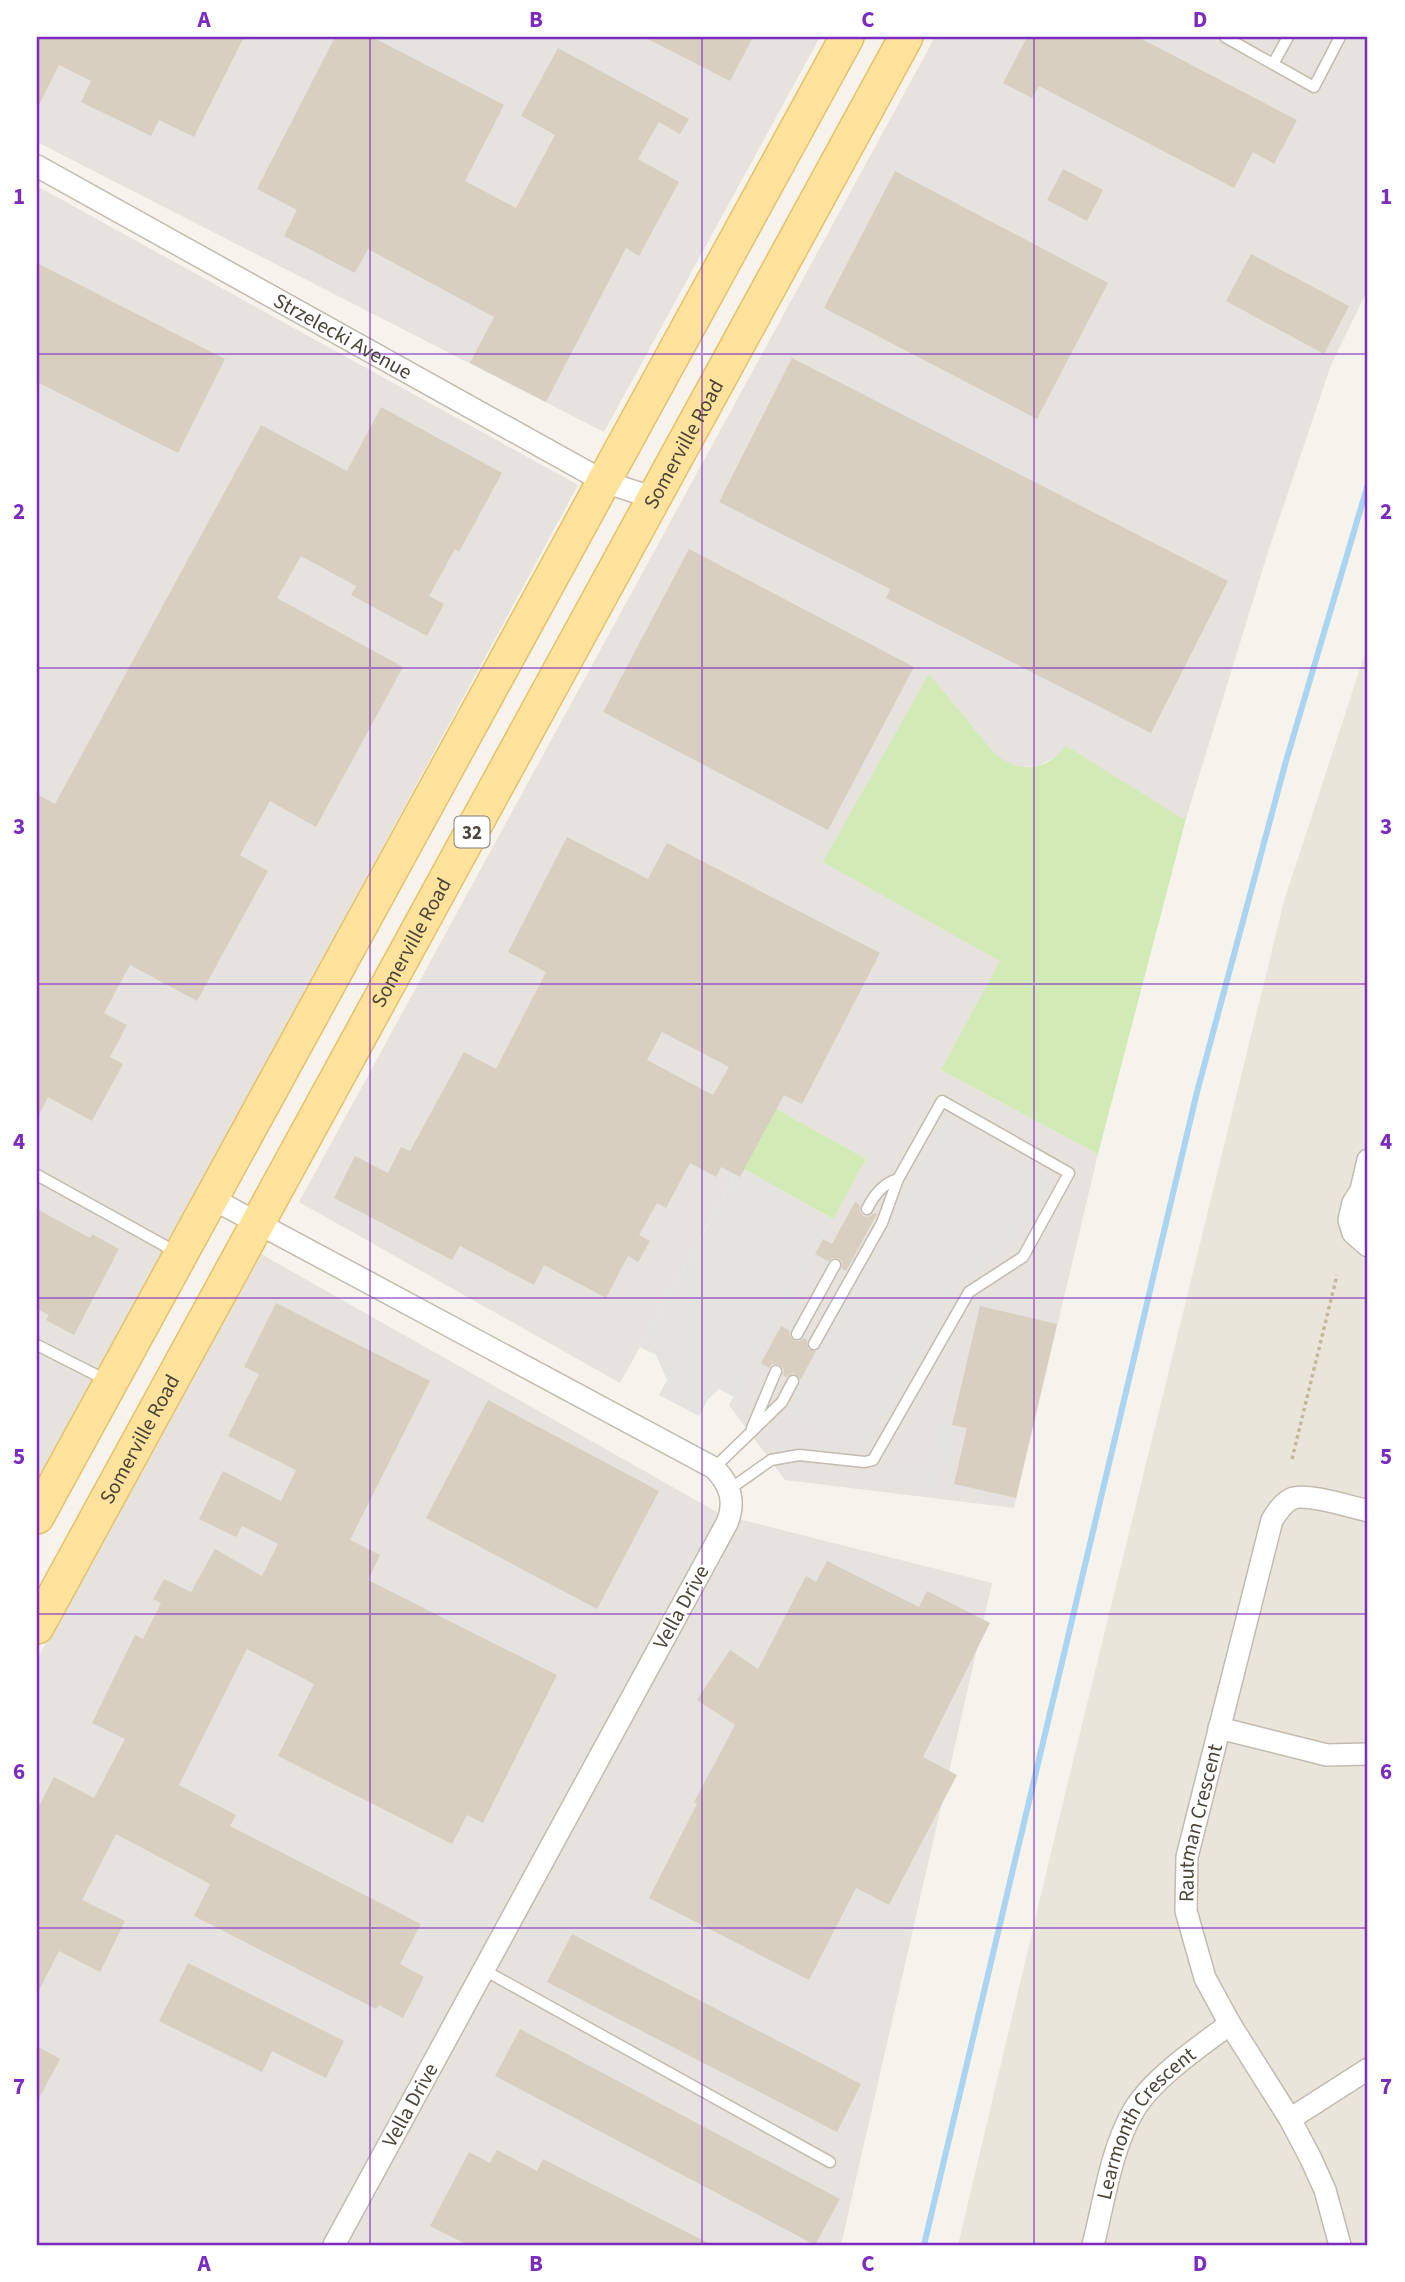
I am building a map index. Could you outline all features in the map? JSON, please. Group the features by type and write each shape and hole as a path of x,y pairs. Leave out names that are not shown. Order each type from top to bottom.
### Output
{"main road":[{"name":"32","path":"37,1517 847,37"},
{"name":"Somerville Road","path":"37,1627 906,37"}],"street":[{"name":"Strzelecki Avenue","path":"37,166 605,482 654,498"},
{"path":"1368,1160 1361,1190 1353,1203 1349,1220 1353,1233 1368,1246"},
{"path":"1361,1190 1363,1211 1368,1223"},
{"path":"211,1198 714,1468 730,1489"},
{"name":"Vella Drive","path":"334,2245 727,1523 732,1508 730,1489"},
{"name":"Rautman Crescent","path":"1340,2245 1325,2190 1290,2119 1205,1979 1186,1911 1188,1857 1272,1520 1281,1507 1293,1498 1310,1498 1368,1511"},
{"path":"1219,1728 1327,1755 1368,1754"},
{"name":"Learmonth Crescent","path":"1093,2245 1122,2134 1134,2110 1152,2087 1230,2024"},
{"path":"1290,2119 1368,2069"}],"lane":[{"path":"1273,64 1288,37"},
{"path":"1229,38 1314,87 1340,37"},
{"path":"730,1489 771,1460 799,1455 864,1462 875,1459 969,1292 1023,1257 1069,1173 942,1101 898,1179 882,1223 814,1344"},
{"path":"37,1175 180,1255"},
{"path":"867,1209 880,1189 898,1179"},
{"path":"797,1334 835,1265"},
{"path":"37,1345 110,1383"},
{"path":"750,1433 776,1371"},
{"path":"714,1468 782,1402 793,1381"},
{"path":"484,1970 830,2162"}],"path":[{"path":"1292,1459 1337,1275"}],"shaded area":[{"path":"37,37 820,37 604,432 37,142"},
{"path":"935,37 1368,37 1368,289 1331,365 1268,552 1187,815 1183,820 1058,756 1038,766 1020,767 1005,762 993,752 824,862 1001,961 941,1070 1098,1154 1014,1508 785,1480 729,1405 866,1159 773,1107 620,1383 299,1202"},
{"path":"37,186 578,485 37,1488"},
{"path":"1368,644 1368,2245 958,2245 1063,1802 1284,901"},
{"path":"944,1124 1051,1183 1029,1223 1019,1219 1000,1253 989,1247 971,1279 960,1274 864,1451 788,1409"},
{"path":"740,1167 833,1219 734,1397 719,1389 708,1399 699,1416 659,1395 667,1380 656,1355 640,1347"},
{"path":"261,1254 722,1515 992,1583 841,2245 37,2245 37,1659"},
{"path":"938,1424 954,1426 947,1473 932,1471 929,1488 883,1482 886,1464 932,1470"}],"green space":[{"path":"929,674 993,752 1002,759 1022,767 1041,765 1058,755 1066,746 1183,819 1187,815 1098,1154 941,1070 1000,961 823,862"},
{"path":"773,1107 866,1159 833,1219 740,1167"}],"building":[{"path":"37,37 244,37 194,137 159,120 151,136 81,102 91,81 59,65 37,109"},
{"path":"335,37 372,37 504,105 465,181 516,208 555,135 521,116 558,48 689,119 680,134 659,122 638,159 679,182 639,256 626,248 546,402 470,363 494,317 368,249 355,273 284,236 297,210 257,189"},
{"path":"644,37 753,37 730,81"},
{"path":"1027,37 1138,37 1297,120 1274,164 1253,152 1234,188 1039,86 1032,98 1003,83"},
{"path":"1063,169 1103,190 1087,221 1047,200"},
{"path":"895,171 1108,283 1037,419 824,308"},
{"path":"1251,254 1349,306 1324,354 1226,301"},
{"path":"37,263 225,359 178,453 37,382"},
{"path":"792,358 1228,581 1151,733 886,598 890,589 719,502"},
{"path":"381,407 502,473 459,552 455,549 429,596 444,604 427,636 351,595 356,586 301,556 277,598 403,667 316,827 270,801 240,855 268,871 197,1001 130,965 104,1013 127,1025 110,1057 123,1064 92,1121 48,1097 37,1119 37,794 55,804 261,425 347,471"},
{"path":"689,549 914,667 828,830 603,712"},
{"path":"567,837 648,879 667,843 880,953 802,1104 784,1095 740,1177 721,1167 716,1177 690,1163 666,1208 657,1203 639,1235 650,1241 638,1262 628,1256 606,1298 544,1265 534,1285 460,1246 452,1260 334,1198 355,1156 388,1173 401,1147 410,1151 464,1052 496,1069 546,972 508,952","holes":["662,1032 729,1067 713,1095 647,1060"]},
{"path":"855,1202 860,1205 859,1210 863,1216 877,1214 846,1271 842,1269 842,1262 838,1258 828,1261 815,1254 823,1239 832,1244"},
{"path":"37,1209 90,1238 92,1234 119,1249 74,1335 46,1320 49,1315 37,1309"},
{"path":"276,1303 430,1381 350,1540 380,1555 368,1580 557,1675 483,1823 467,1815 452,1844 278,1756 314,1684 247,1649 179,1785 236,1815 230,1826 421,1924 400,1964 424,1977 403,2018 379,2005 376,2009 194,1916 210,1884 116,1834 82,1900 125,1921 100,1972 59,1951 37,1994 37,1810 54,1777 94,1798 125,1739 92,1723 135,1635 143,1639 161,1603 153,1599 164,1579 191,1592 215,1549 262,1576 278,1544 242,1526 236,1537 199,1519 223,1471 281,1501 296,1470 228,1436 259,1374 244,1367"},
{"path":"980,1306 1057,1324 1016,1498 954,1484 967,1428 952,1425"},
{"path":"781,1326 790,1331 789,1335 793,1340 798,1342 804,1338 807,1340 808,1349 816,1351 801,1379 793,1373 786,1377 783,1375 784,1369 778,1364 772,1364 769,1368 761,1363"},
{"path":"488,1400 659,1491 597,1609 426,1518"},
{"path":"827,1561 919,1607 927,1591 990,1623 923,1757 957,1775 889,1905 856,1888 809,1980 649,1898 697,1804 694,1802 735,1725 697,1700 730,1650 758,1669 806,1576 816,1582"},
{"path":"572,1934 861,2084 837,2132 547,1982"},
{"path":"188,1963 344,2041 326,2078 272,2051 262,2072 159,2021"},
{"path":"520,2029 840,2199 815,2245 495,2076"},
{"path":"37,2046 60,2059 37,2102"},
{"path":"497,2150 537,2171 543,2159 712,2245 468,2245 430,2226 469,2152 490,2163"}],"waterway":[{"path":"924,2245 1197,1092 1286,761 1368,484"}]}
